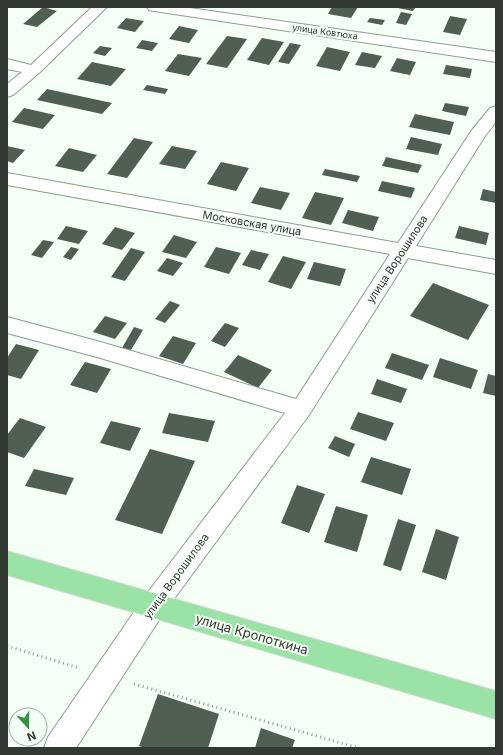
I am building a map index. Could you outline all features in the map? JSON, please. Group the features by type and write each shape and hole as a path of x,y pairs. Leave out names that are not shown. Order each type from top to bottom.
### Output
{"main road":[{"name":"улица Кропоткина","path":"7,563 496,704"}],"street":[{"path":"7,92 34,70 100,7"},
{"name":"улица Ковтюха","path":"154,7 496,57"},
{"path":"7,64 34,70"},
{"name":"улица Ворошилова","path":"59,748 154,605 300,409 404,250 487,135 496,111"},
{"name":"Московская улица","path":"7,179 496,267"},
{"path":"7,325 97,349 300,409"}],"path":[{"path":"7,646 359,748"}],"building":[{"path":"43,7 57,11 37,27 23,24"},
{"path":"332,7 358,7 351,18 328,14"},
{"path":"392,7 416,7 413,11"},
{"path":"401,12 412,14 406,25 396,23"},
{"path":"450,16 467,19 460,35 443,32"},
{"path":"126,18 144,21 135,32 117,28"},
{"path":"370,18 385,20 382,25 367,22"},
{"path":"179,26 198,30 189,43 169,39"},
{"path":"227,36 247,39 227,68 206,64"},
{"path":"262,38 284,42 269,65 247,60"},
{"path":"142,40 158,43 152,51 136,48"},
{"path":"290,43 301,45 289,64 278,62"},
{"path":"100,46 112,48 105,56 93,53"},
{"path":"327,47 350,52 340,71 316,66"},
{"path":"362,52 382,56 375,68 355,65"},
{"path":"178,54 202,58 189,76 165,71"},
{"path":"397,58 416,62 410,75 390,71"},
{"path":"92,62 126,69 111,86 77,79"},
{"path":"446,65 472,69 470,78 443,74"},
{"path":"147,85 168,89 165,94 143,90"},
{"path":"47,89 112,103 102,114 37,100"},
{"path":"445,103 469,107 466,116 442,111"},
{"path":"24,108 55,115 43,129 12,122"},
{"path":"415,114 454,122 450,135 409,127"},
{"path":"411,137 442,144 438,155 406,149"},
{"path":"134,138 153,142 127,178 107,174"},
{"path":"7,146 25,150 13,163 7,161"},
{"path":"172,146 197,151 185,169 159,164"},
{"path":"69,148 97,155 83,172 55,166"},
{"path":"386,157 422,165 418,173 382,166"},
{"path":"221,162 249,168 236,191 207,184"},
{"path":"325,169 360,176 357,182 322,175"},
{"path":"382,181 415,188 411,198 378,191"},
{"path":"260,187 290,193 281,210 251,203"},
{"path":"483,189 496,192 496,203 480,200"},
{"path":"315,192 344,198 331,225 302,218"},
{"path":"348,210 379,217 373,231 342,223"},
{"path":"66,226 88,231 79,244 57,239"},
{"path":"459,226 489,233 486,245 455,238"},
{"path":"115,227 135,233 122,250 102,244"},
{"path":"174,235 197,242 186,258 162,252"},
{"path":"43,240 54,242 42,258 31,255"},
{"path":"71,247 79,249 71,260 63,257"},
{"path":"216,247 241,253 229,274 204,267"},
{"path":"131,248 145,252 125,281 111,277"},
{"path":"251,250 269,254 260,270 242,265"},
{"path":"283,256 306,262 291,289 268,282"},
{"path":"167,258 183,263 173,276 157,271"},
{"path":"314,262 346,269 340,286 307,279"},
{"path":"433,283 489,305 468,340 410,316"},
{"path":"170,301 180,305 165,323 155,319"},
{"path":"105,316 127,323 115,339 93,332"},
{"path":"225,323 239,328 225,347 211,341"},
{"path":"134,327 143,330 131,350 122,348"},
{"path":"173,336 196,343 183,364 159,356"},
{"path":"16,344 39,350 21,379 7,375 7,358"},
{"path":"392,353 429,365 422,380 385,368"},
{"path":"238,355 272,370 258,388 224,372"},
{"path":"440,358 478,370 471,389 433,377"},
{"path":"85,362 111,369 97,393 70,385"},
{"path":"488,374 496,376 496,396 483,393"},
{"path":"377,379 407,389 401,403 371,394"},
{"path":"358,412 394,423 386,441 350,429"},
{"path":"169,413 215,421 208,442 162,433"},
{"path":"20,418 46,427 24,458 7,452 7,435"},
{"path":"111,421 141,428 130,451 100,443"},
{"path":"335,436 355,444 349,457 328,448"},
{"path":"150,449 195,461 162,534 115,520"},
{"path":"371,457 411,469 402,495 361,482"},
{"path":"34,469 74,478 66,495 25,486"},
{"path":"297,485 325,494 309,533 281,523"},
{"path":"336,506 368,515 357,552 324,542"},
{"path":"398,519 416,525 401,571 383,565"},
{"path":"436,529 459,537 446,580 422,572"},
{"path":"158,694 219,714 208,748 145,748 139,746"},
{"path":"261,728 295,740 292,748 255,748"}]}
